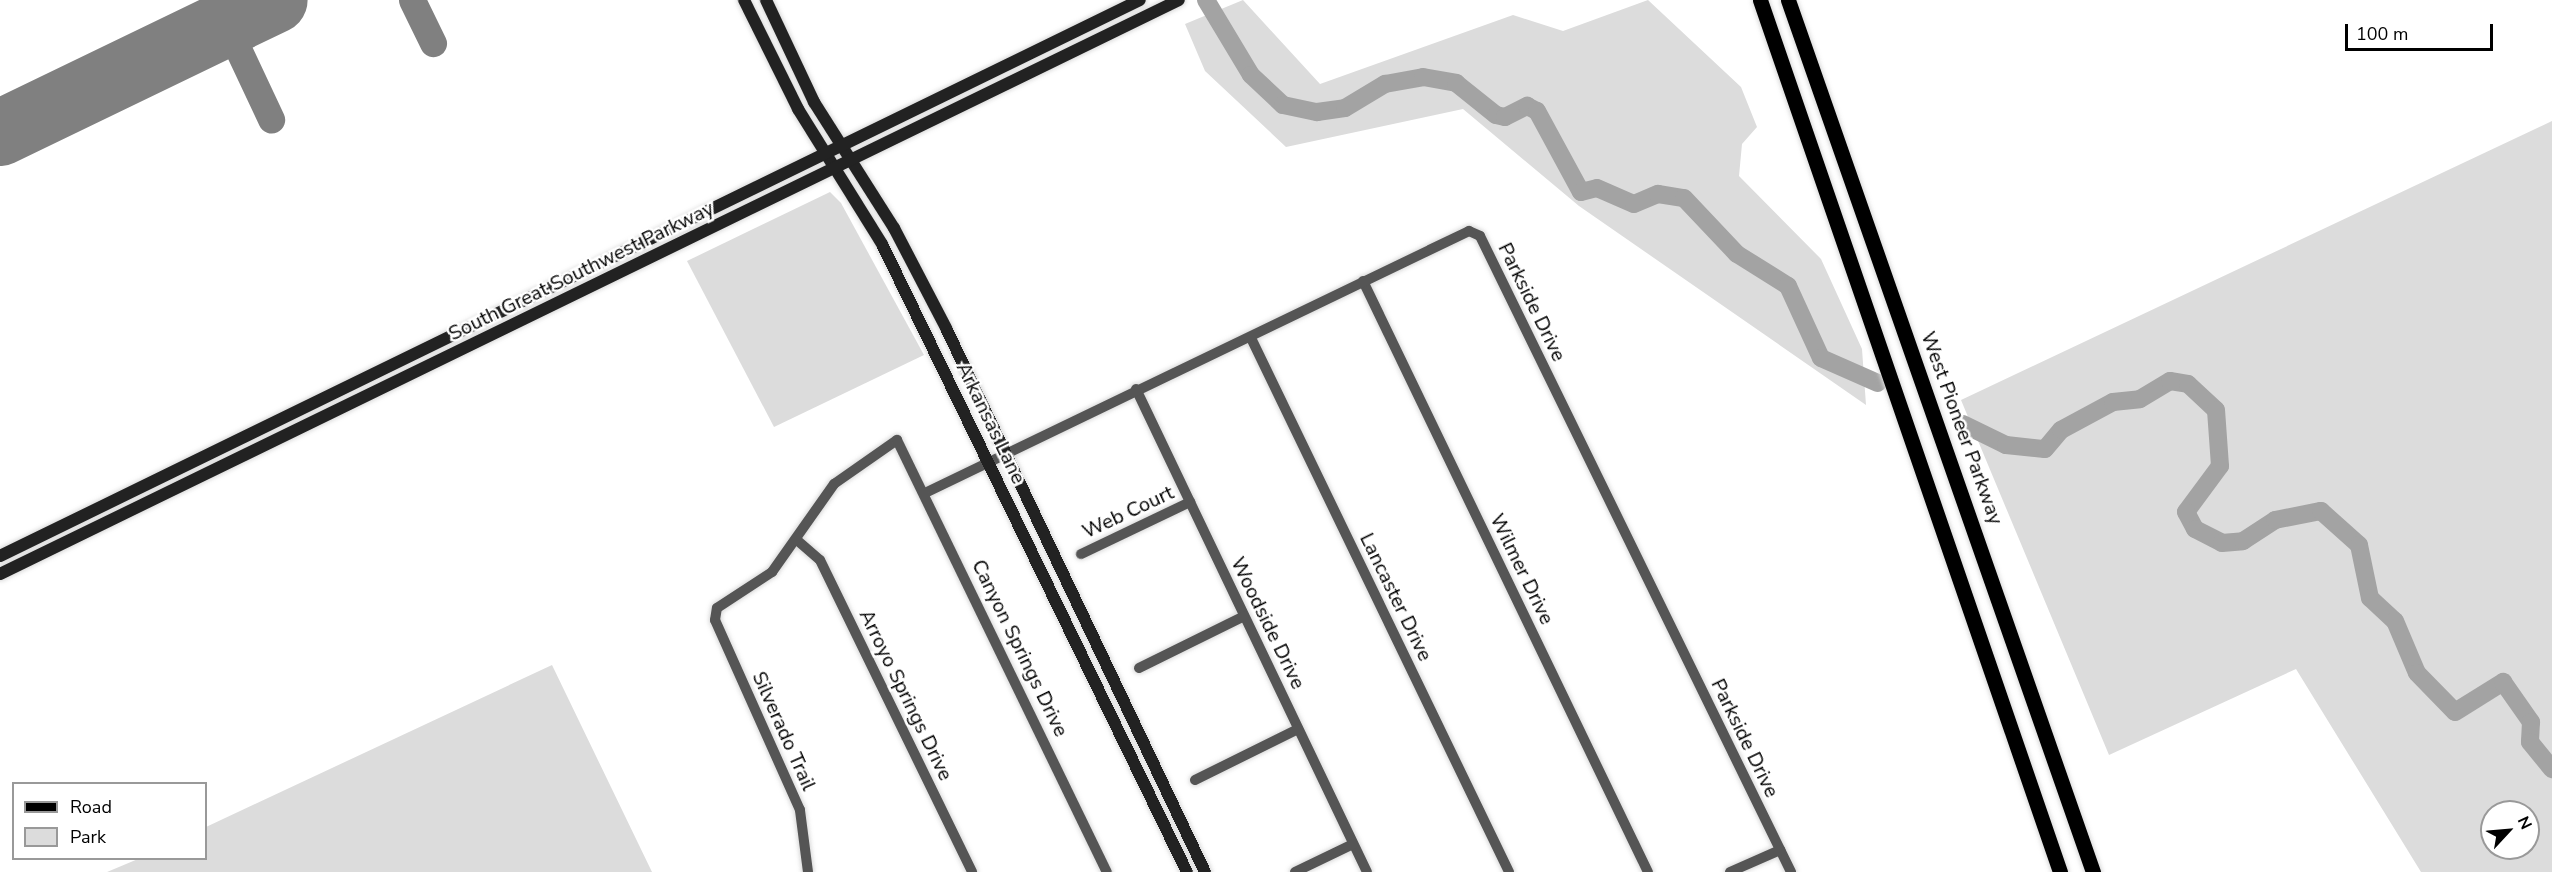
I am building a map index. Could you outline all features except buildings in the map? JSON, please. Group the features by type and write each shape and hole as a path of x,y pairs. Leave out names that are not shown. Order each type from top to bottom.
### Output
{"main road":[{"name":"Arkansas Lane","path":"744,0 826,155 882,244 1187,872"},
{"name":"Arkansas Lane","path":"766,0 840,148 894,228 1205,872"},
{"name":"South Great Southwest Parkway","path":"0,556 494,313 826,155 1140,0"},
{"name":"South Great Southwest Parkway","path":"0,574 504,331 1179,0"},
{"path":"1760,0 2060,872"},
{"name":"West Pioneer Parkway","path":"1788,0 2093,872"},
{"path":"662,234 670,249"},
{"path":"494,313 504,331"}],"street":[{"name":"Parkside Drive","path":"925,493 1136,389 1251,338 1460,233 1480,236 1791,872"},
{"name":"Wilmer Drive","path":"1363,281 1648,872"},
{"name":"Lancaster Drive","path":"1251,338 1509,872"},
{"name":"Woodside Drive","path":"1136,389 1367,872"},
{"name":"Canyon Springs Drive","path":"798,541 834,484 897,440 925,493 1107,872"},
{"name":"Web Court","path":"1081,554 1190,502"},
{"name":"Silverado Trail","path":"798,541 772,572 717,608 715,620 800,810 808,872"},
{"name":"Arroyo Springs Drive","path":"798,541 820,560 972,872"},
{"path":"1139,668 1244,616"},
{"path":"1195,780 1298,729"},
{"path":"1295,872 1353,844"},
{"path":"1730,872 1780,850"}],"green space":[{"path":"1243,0 1320,84 1513,15 1563,31 1648,0 1741,87 1757,127 1742,144 1739,176 1821,259 1862,349 1866,405 1579,206 1463,109 1286,147 1205,71 1185,24"},
{"path":"2552,121 2552,872 2421,872 2296,669 2109,755 1961,400"},
{"path":"830,192 841,203 924,355 774,427 687,261"},
{"path":"552,665 652,872 107,872 136,860 207,860 207,827"}],"waterway":[{"path":"1206,0 1251,75 1283,105 1317,112 1345,108 1385,84 1423,77 1456,83 1496,115 1505,117 1527,106 1537,111 1581,192 1597,188 1634,204 1658,194 1684,198 1737,254 1788,286 1821,358 1878,383"},
{"path":"1963,424 2006,445 2045,449 2061,430 2113,402 2140,399 2170,381 2188,384 2216,410 2220,466 2186,512 2195,529 2222,543 2243,541 2275,520 2321,511 2359,545 2370,598 2395,621 2417,673 2455,712 2503,682 2531,722 2530,742 2552,769"}],"taxiway":[{"path":"215,0 271,119"},
{"path":"412,0 433,43"}],"runway":[{"path":"0,133 275,0"}]}
